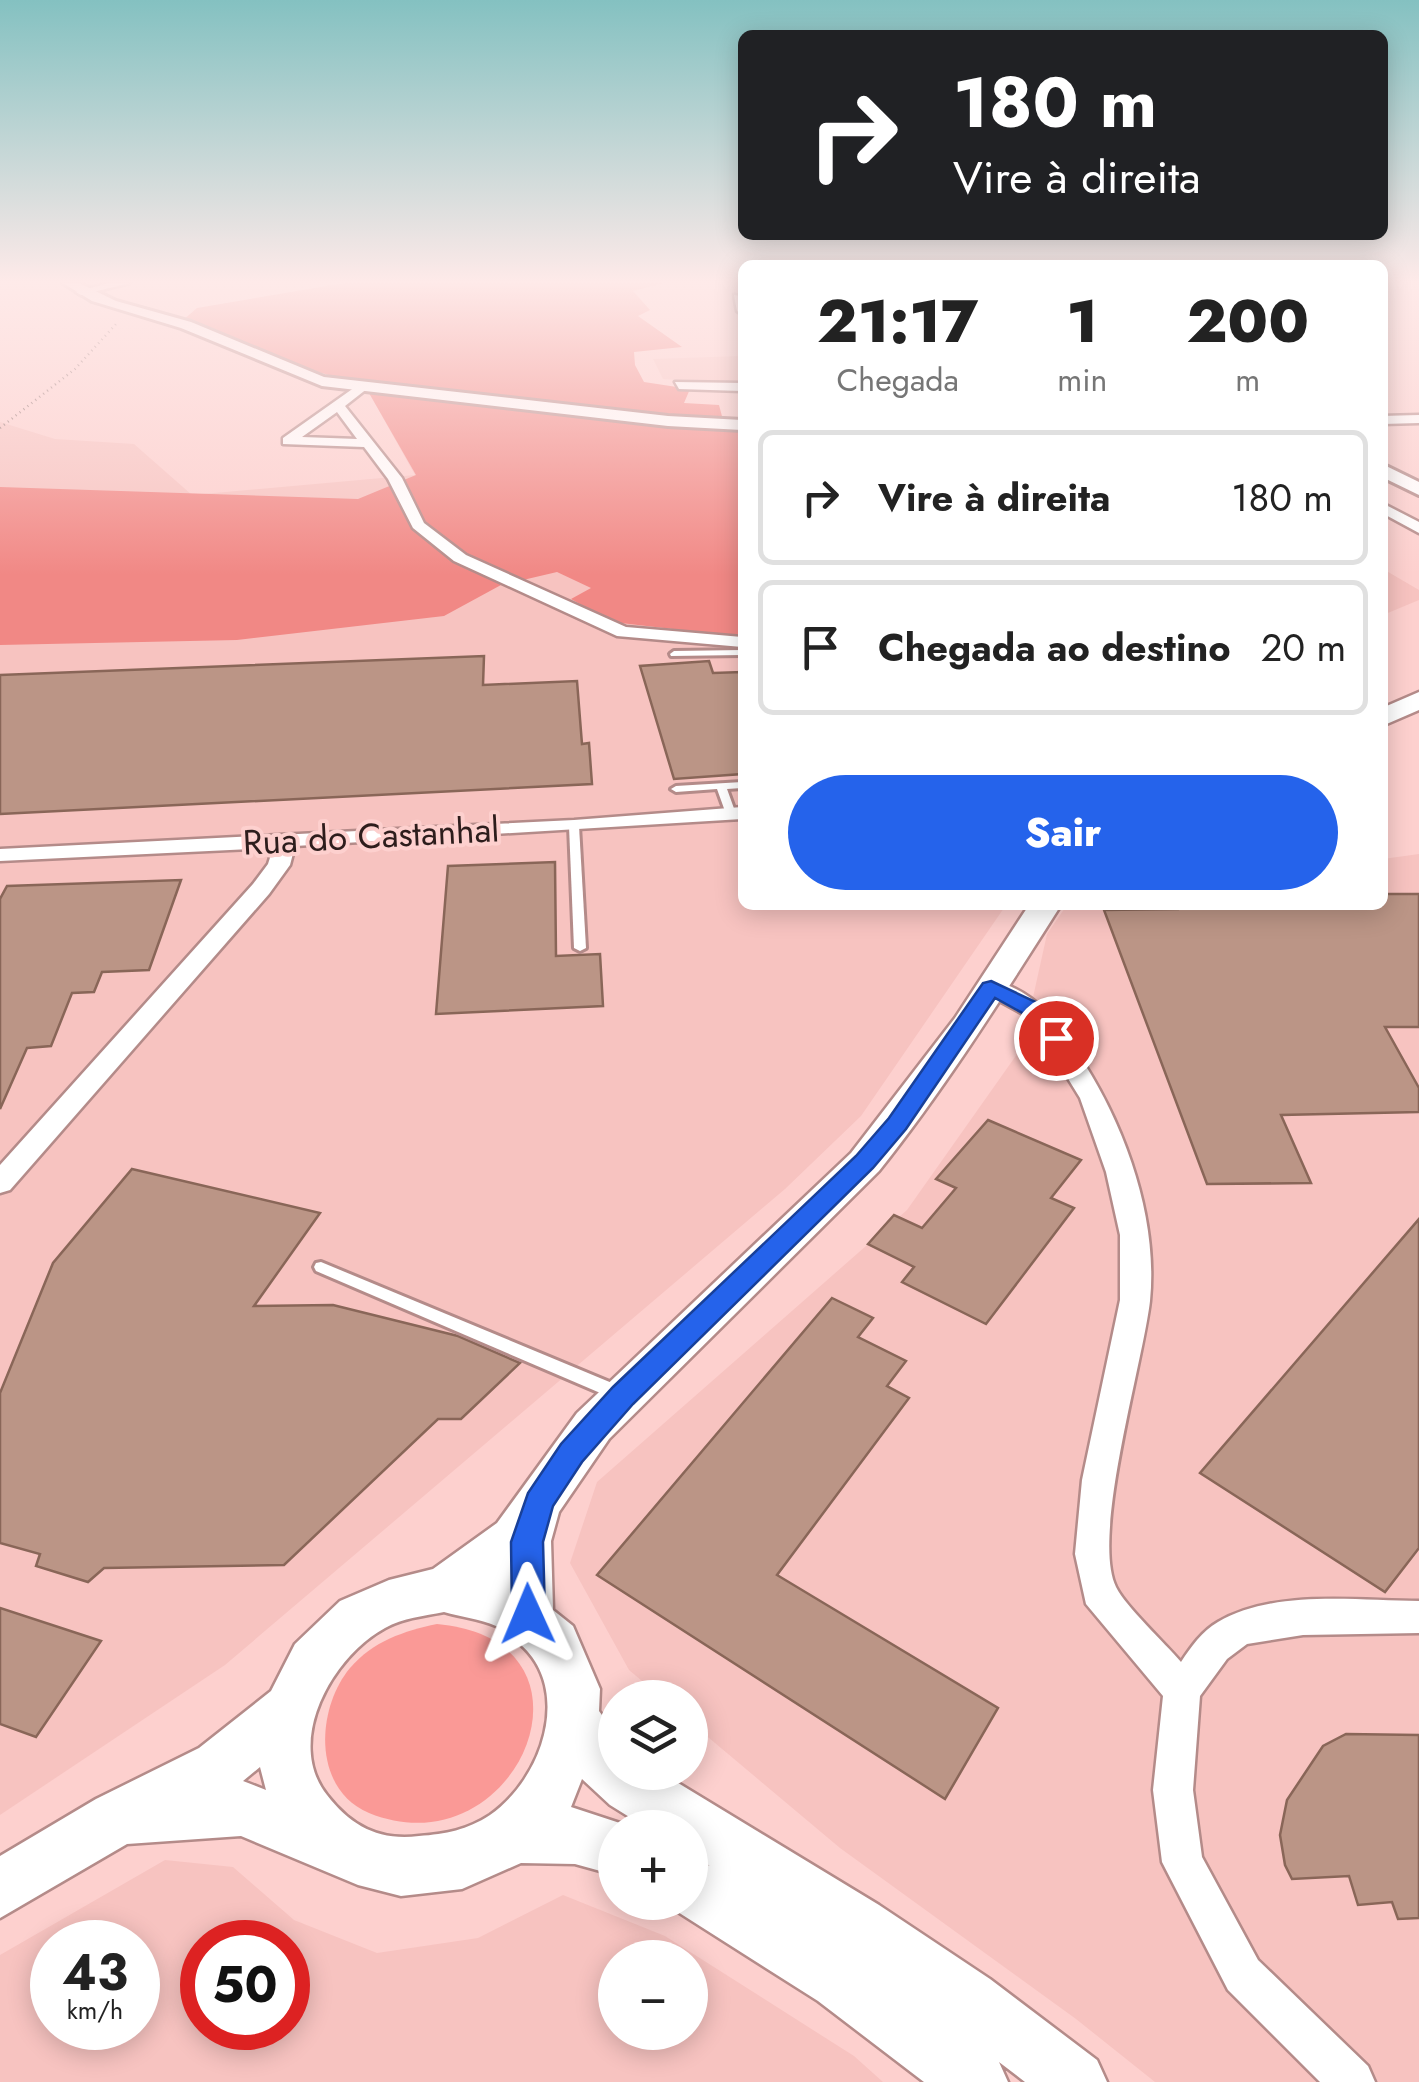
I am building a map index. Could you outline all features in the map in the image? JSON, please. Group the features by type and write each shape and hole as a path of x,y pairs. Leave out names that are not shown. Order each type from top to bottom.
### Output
{"main road":[{"path":"1388,715 1419,700"},
{"path":"444,1590 505,1546 571,1453 623,1396 864,1162 897,1124 1042,910"},
{"path":"528,1614 527,1542 539,1502"},
{"path":"116,1819 242,1808 373,1864 419,1868 465,1859 508,1837 542,1804 565,1765 576,1724 574,1684 557,1644 528,1614 490,1595 444,1590 402,1597 358,1617 322,1648 296,1689 284,1734 287,1780 304,1816 334,1846"},
{"path":"0,1889 116,1819 218,1767 291,1708"},
{"path":"576,1724 602,1761 630,1786 884,1940 991,2013 1075,2082"},
{"path":"508,1837 545,1831 598,1840"},
{"path":"708,1898 839,1980 976,2082"}],"street":[{"path":"331,380 362,388 668,421 738,425"},
{"path":"679,385 738,386"},
{"path":"362,388 288,441 371,443"},
{"path":"338,406 371,443 408,500 418,524 460,558 623,632 738,642"},
{"path":"1388,420 1419,419"},
{"path":"1388,475 1419,488"},
{"path":"1388,510 1419,528"},
{"name":"Rua do Castanhal","path":"0,854 574,826 736,814"},
{"path":"0,1183 261,888 279,866 286,840"},
{"path":"991,988 1034,1010 1048,1026 1093,1098 1120,1172 1134,1236 1135,1300 1098,1480 1092,1554 1099,1593 1182,1691"},
{"path":"1352,2082 1243,1974 1182,1862 1173,1790 1182,1691 1210,1652 1238,1630 1282,1622 1419,1617"}],"lane":[{"path":"674,654 738,653"},
{"path":"676,789 738,785"},
{"path":"721,786 736,814"},
{"path":"574,826 580,948"},
{"path":"321,1267 623,1396"}],"path":[{"path":"0,428 60,380"}],"shaded area":[{"path":"347,380 643,380 690,389 684,403 719,405 723,420 713,422"},
{"path":"681,380 738,380 738,384"},
{"path":"369,393 649,423 738,428 738,910 1003,910 861,1116 785,1189 225,1665 0,1815 0,422 55,439 134,444 192,495 415,475"},
{"path":"369,393 649,423 735,428 738,637 612,622 571,599 591,588 557,572 501,585 444,616 237,640 0,645 0,487 358,499 416,475"},
{"path":"1388,572 1419,590 1419,600 1388,613"},
{"path":"1419,854 1419,2082 1155,2082 1076,2019 840,1848 708,1737 708,1680 641,1680 629,1670 570,1563 597,1482 907,1210 1022,1047 1047,934 1064,910 1388,910 1388,858"},
{"path":"437,1624 492,1639 523,1669 533,1707 526,1747 503,1784 467,1811 422,1823 369,1813 350,1802 329,1767 325,1747 331,1705 350,1668 369,1651 401,1634"},
{"path":"165,1860 233,1867 294,1920 180,1920 180,2050 310,2050 310,1926 377,1953 478,1938 563,1895 598,1909 598,1920 625,1920 671,1940 598,1940 598,2050 708,2050 708,1963 854,2056 883,2082 0,2082 0,1955 30,1938 30,2050 160,2050 160,1920 61,1920"}],"building":[{"path":"484,656 483,685 577,681 582,744 589,743 592,784 0,814 0,675"},
{"path":"709,661 713,673 738,672 738,774 674,779 640,666"},
{"path":"555,862 556,956 600,954 603,1006 436,1014 448,866"},
{"path":"181,880 149,970 102,972 94,992 72,993 51,1046 27,1048 0,1109 0,899 7,886"},
{"path":"1388,894 1419,894 1419,1027 1385,1027 1419,1088 1419,1112 1281,1115 1311,1183 1207,1184 1104,910 1388,910"},
{"path":"988,1120 1081,1160 1051,1198 1074,1208 986,1324 902,1282 914,1267 868,1244 894,1215 922,1228 956,1188 936,1179"},
{"path":"132,1169 320,1213 254,1306 333,1305 458,1336 520,1363 461,1419 438,1419 284,1565 104,1568 88,1582 36,1566 40,1554 0,1543 0,1393 53,1263"},
{"path":"1419,1219 1419,1548 1385,1592 1200,1473"},
{"path":"832,1298 873,1318 858,1337 906,1361 887,1386 909,1398 777,1575 998,1708 945,1799 597,1575"},
{"path":"0,1608 101,1641 36,1737 0,1724"},
{"path":"1346,1734 1419,1735 1419,1918 1398,1919 1392,1902 1358,1905 1349,1876 1292,1879 1285,1865 1280,1835 1287,1800 1323,1746"}],"route":[{"path":"528,1614 527,1542 539,1502 571,1453 623,1396 864,1162 897,1124 991,988 1034,1010 1056,1038"}]}
